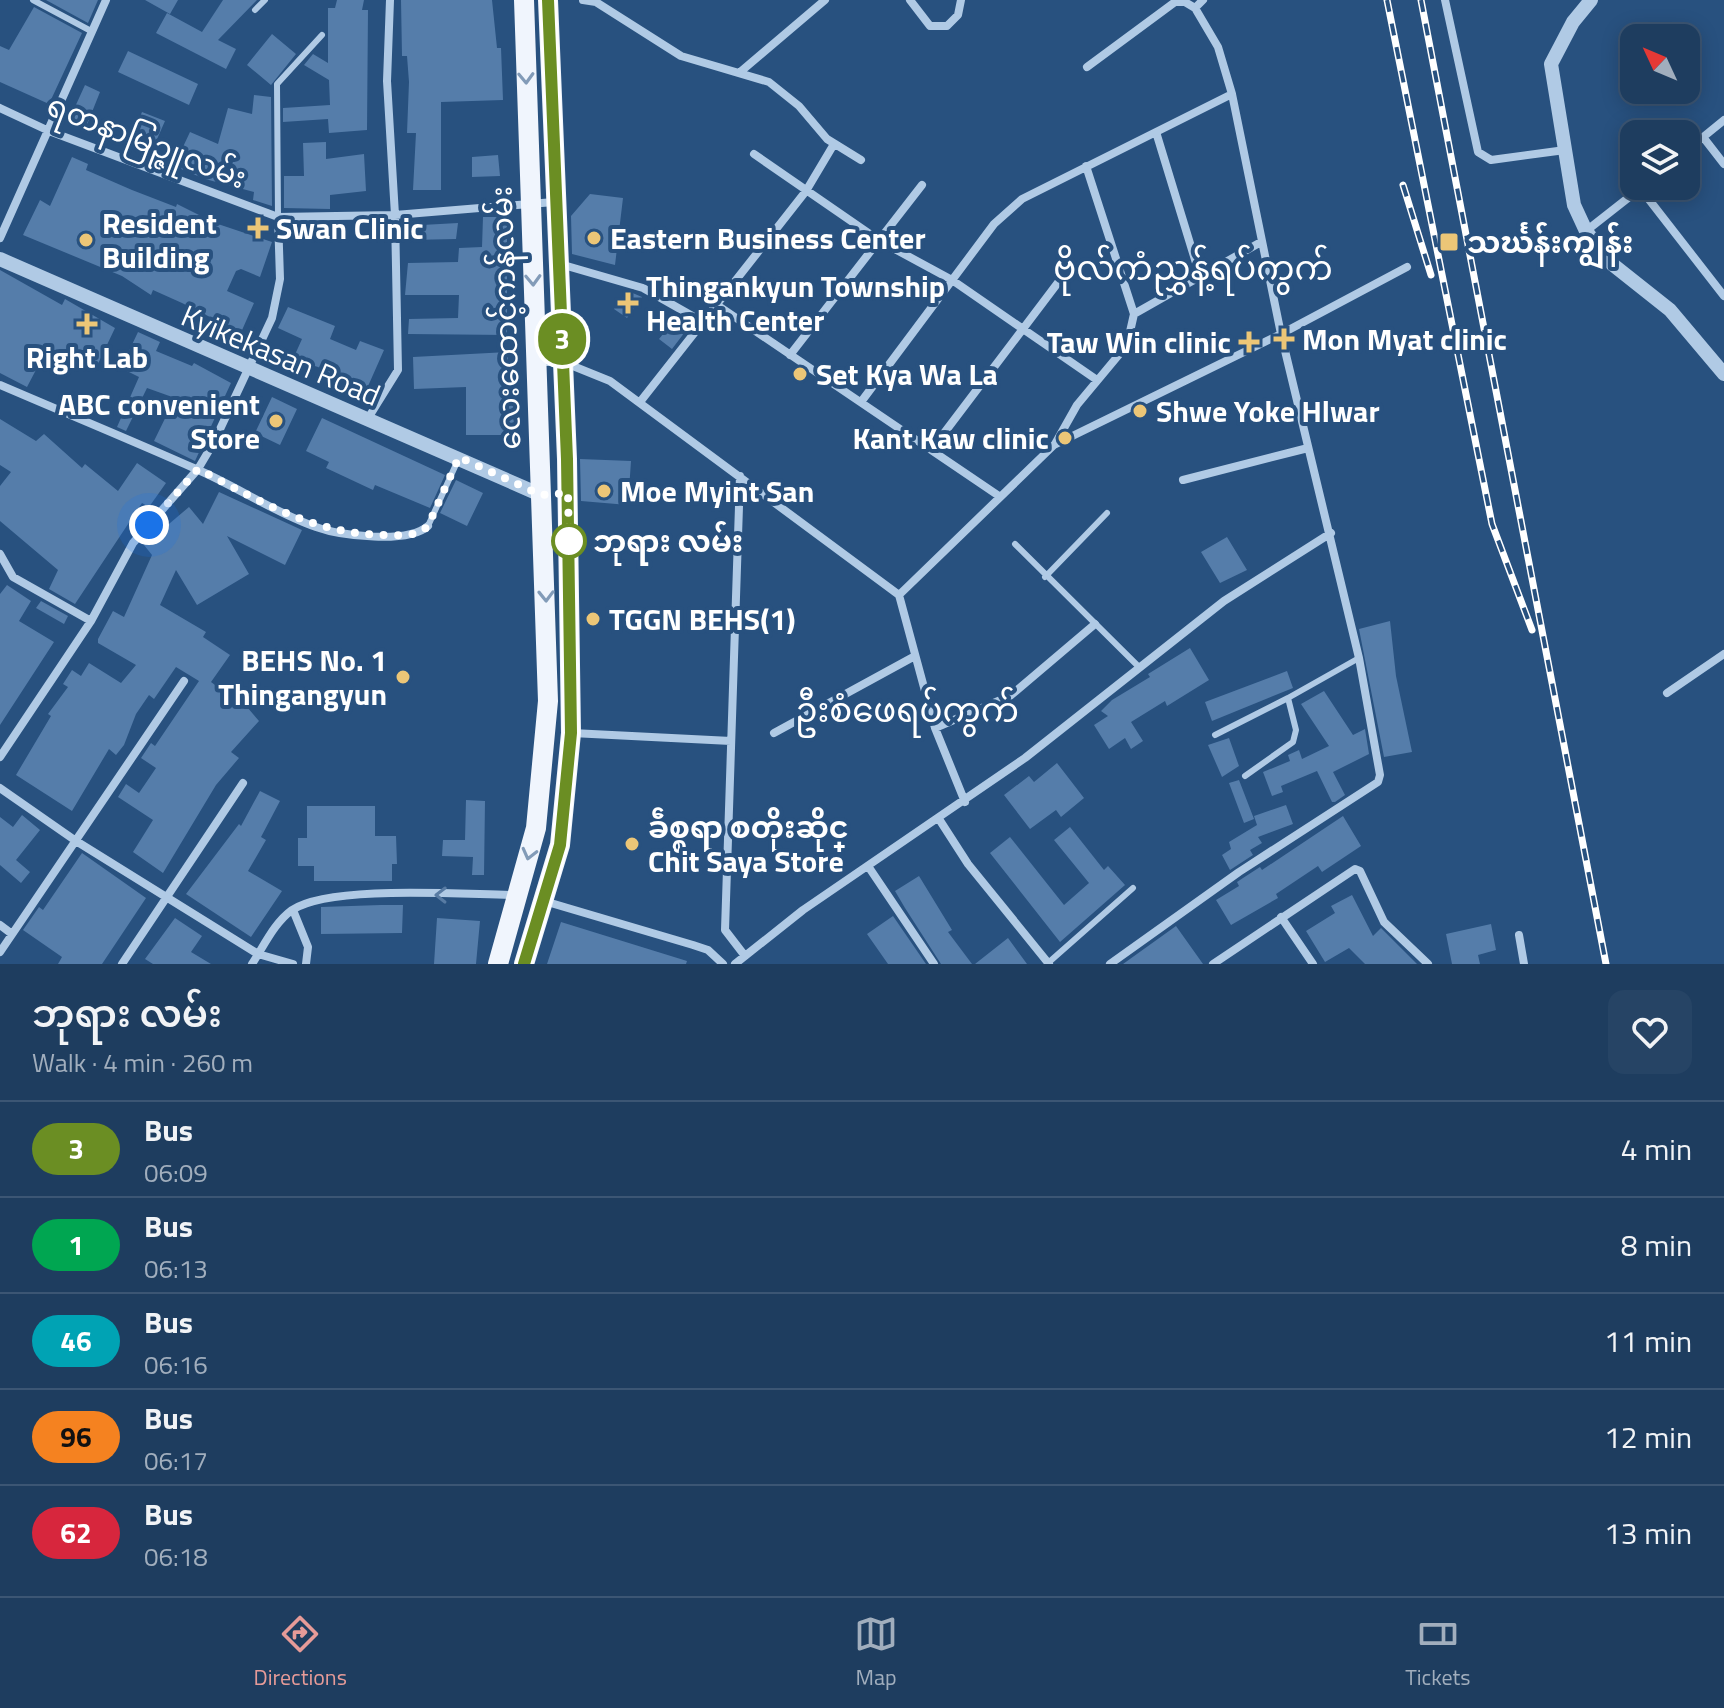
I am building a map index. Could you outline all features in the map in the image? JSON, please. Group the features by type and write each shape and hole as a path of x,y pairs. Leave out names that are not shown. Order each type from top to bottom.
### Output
{"main road":[{"name":"လေးထောင့်ကန်လမ်း","path":"498,964 536,828 548,701 524,0"},
{"name":"လေးထောင့်ကန်လမ်း","path":"524,964 560,845 572,701 568,493 548,0"},
{"path":"541,495 568,493"},
{"path":"545,559 569,558"},
{"path":"548,701 572,701"}],"street":[{"path":"0,238 106,0"},
{"path":"367,421 398,370 395,215 387,81 390,0"},
{"path":"583,0 596,2 681,56 769,82 799,106 808,121 834,144 861,160"},
{"path":"739,73 825,0"},
{"path":"910,0 930,26 947,26 958,15 961,0"},
{"path":"1195,8 1203,0"},
{"path":"1445,0 1478,152 1491,160 1565,150"},
{"path":"1591,0 1573,22 1551,64 1574,205 1586,231 1612,264 1670,310 1724,374"},
{"path":"1087,67 1175,2 1185,2 1195,8 1218,47 1232,94 1281,334 1331,533 1380,767 1378,782 1239,872 1110,964"},
{"path":"861,402 994,224 1022,199 1232,94"},
{"name":"ရတနာမြဉ္ဇူလမ်း","path":"0,108 49,131 278,217 395,215 554,202"},
{"path":"1700,139 1724,120"},
{"path":"1156,132 1200,276"},
{"path":"1703,137 1724,164"},
{"path":"640,402 806,191 834,144"},
{"path":"754,154 880,241 952,280 1097,380"},
{"path":"1054,445 1077,405 1127,345 1134,314 1086,166"},
{"path":"790,355 922,185"},
{"path":"1586,231 1625,200"},
{"path":"1651,200 1724,296"},
{"path":"0,757 91,621 133,543 198,469 249,370 272,318 280,279 278,217"},
{"path":"1134,314 1261,242"},
{"name":"Kyikekasan Road","path":"0,259 541,495"},
{"path":"558,263 643,288 703,322"},
{"path":"899,595 1054,445 1281,334 1407,267"},
{"path":"932,449 1069,268"},
{"path":"717,305 999,496"},
{"path":"536,362 563,362 610,381 899,595 935,728 965,802"},
{"path":"0,385 198,469 315,527 334,532 407,535 420,533 428,526"},
{"path":"1183,480 1308,448"},
{"path":"740,476 725,930 745,956"},
{"path":"735,964 803,910 965,802 1224,601 1331,533"},
{"path":"1,559 13,577 91,621"},
{"path":"935,728 1010,696 1095,624"},
{"path":"1667,693 1724,654"},
{"path":"774,733 915,656"},
{"path":"0,952 184,681"},
{"path":"571,733 731,741"},
{"path":"122,964 243,783"},
{"path":"0,788 76,841 258,954 293,964"},
{"path":"939,819 968,864 1048,964"},
{"path":"868,866 934,964"},
{"path":"1213,964 1355,869 1360,871 1384,922 1428,964"},
{"path":"252,964 279,923 293,910 318,899 402,894 519,895"},
{"path":"543,901 708,950 723,964"},
{"path":"293,910 308,947 306,964"},
{"path":"1281,917 1313,964"},
{"path":"0,925 12,934"},
{"path":"1519,935 1524,964"}],"lane":[{"path":"33,0 91,31"},
{"path":"255,10 265,0"},
{"path":"278,217 277,84 322,35"},
{"path":"428,526 459,457"},
{"path":"1045,577 1107,513"},
{"path":"1015,544 1139,667"},
{"path":"1215,735 1359,658"},
{"path":"1245,776 1293,742 1296,730 1288,698"},
{"path":"1048,964 1133,888"}],"building":[{"path":"46,0 98,0 88,23"},
{"path":"145,0 178,0 170,14"},
{"path":"223,0 257,0 218,40 236,49 226,69 156,33 167,13 202,32"},
{"path":"337,0 364,0 362,10 368,10 367,130 329,133 328,119 283,122 283,108 330,105 329,80 304,65 313,54 328,63 328,8 335,8"},
{"path":"401,0 492,0 497,48 501,48 503,100 441,102 441,190 413,190 416,133 407,133 409,82 407,56 402,56"},
{"path":"34,7 82,33 49,104 0,82 0,46 9,50"},
{"path":"272,34 296,54 271,85 247,65"},
{"path":"128,51 198,84 189,105 118,72"},
{"path":"85,85 100,92 86,127 69,120"},
{"path":"254,95 271,97 272,206 253,200 254,192 205,179 174,166 190,132 218,144 228,108 252,114"},
{"path":"142,112 165,121 150,155 128,146"},
{"path":"326,142 326,159 364,154 366,191 330,195 330,209 284,208 284,176 304,176 303,143"},
{"path":"498,155 500,176 472,177 472,157"},
{"path":"72,157 88,164 86,170 132,190 176,207 177,204 215,223 272,242 260,277 241,269 236,271 227,291 254,303 239,337 223,330 226,325 182,303 153,290 151,295 122,276 23,235 40,200 50,206"},
{"name":"Eastern Business Center","path":"590,194 623,198 615,265 572,254 571,216"},
{"path":"483,217 507,217 507,335 408,334 409,319 458,318 459,295 405,295 408,263 458,262 459,248 482,247"},
{"path":"409,221 422,221 422,225 458,223 456,239 408,240"},
{"path":"0,270 62,305 65,299 115,328 97,366 81,359 80,362 48,347 27,387 0,373"},
{"name":"Thingankyun Township Health Center","path":"628,291 642,297 627,318 614,309"},
{"path":"288,307 335,326 330,339 356,350 360,341 384,350 365,393 318,367 293,359 302,339 278,328"},
{"path":"678,316 691,324 672,349 659,339"},
{"path":"138,332 160,342 156,351 192,366 194,363 231,383 195,461 154,441 175,398 147,388 126,431 117,427 139,377 121,368"},
{"path":"508,352 508,370 511,370 515,402 514,435 466,435 466,387 414,389 413,357"},
{"name":"ABC convenient Store","path":"272,397 297,409 280,445 255,433"},
{"path":"322,418 445,475 430,508 375,485 373,490 326,468 329,462 306,451"},
{"path":"0,419 36,441 44,434 82,468 85,464 118,491 137,463 166,483 149,507 142,503 75,604 49,589 58,570 0,521 0,486 11,472 0,465"},
{"name":"Moe Myint San","path":"580,459 631,461 628,505 581,501"},
{"path":"456,480 483,493 467,526 440,513"},
{"path":"219,492 302,530 285,565 227,536 249,574 197,605 176,570 160,605 206,632 203,637 230,655 211,682 238,702 241,700 259,721 231,752 239,758 216,785 163,873 133,852 153,820 118,797 126,784 139,793 156,768 141,758 151,743 155,746 199,681 176,667 154,699 149,695 136,714 124,745 116,755 109,749 72,811 16,775 51,716 48,714 68,687 63,684 72,670 81,676 89,663 121,683 136,665 98,643 98,639 113,611 124,617 152,555 144,545 189,507 203,524"},
{"path":"1227,537 1247,570 1220,583 1201,552"},
{"path":"7,585 31,601 19,621 54,642 0,725 0,594"},
{"path":"41,601 68,616 64,624 36,608"},
{"path":"1390,621 1396,676 1412,752 1384,757 1359,629"},
{"path":"1190,648 1209,680 1167,706 1165,701 1131,722 1143,741 1131,749 1125,738 1109,749 1094,725 1108,716 1101,711 1112,700 1150,677 1148,674"},
{"path":"1287,671 1293,688 1212,721 1205,702"},
{"path":"1324,691 1353,735 1365,729 1369,754 1333,772 1345,795 1335,802 1332,802 1317,771 1281,786 1283,792 1272,796 1263,772 1290,761 1288,755 1299,750 1302,759 1329,746 1301,704"},
{"path":"1229,738 1239,766 1222,777 1208,745"},
{"path":"1057,763 1084,798 1061,817 1056,810 1030,829 1004,795 1029,776 1034,782"},
{"path":"1239,780 1254,819 1244,823 1229,783"},
{"path":"260,791 280,801 261,837 266,840 248,871 282,891 251,937 186,894 239,824 241,826"},
{"path":"466,800 485,801 484,875 472,875 473,857 442,856 443,840 465,840"},
{"path":"1286,805 1293,824 1258,837 1262,843 1250,850 1253,855 1230,870 1222,855 1231,849 1229,842 1257,825 1254,816"},
{"path":"307,806 375,806 375,836 396,836 397,864 392,864 392,881 314,881 314,866 298,866 298,838 307,838"},
{"path":"22,815 40,830 16,860 30,872 21,883 0,865 0,817 13,827"},
{"path":"1343,816 1361,846 1322,872 1318,866 1276,894 1278,898 1231,925 1216,900 1239,886 1237,882 1243,878 1260,867 1262,870"},
{"path":"1070,827 1104,870 1108,866 1125,885 1060,942 990,853 1010,837 1064,905 1089,883 1054,840"},
{"path":"82,853 146,898 102,964 58,964 62,957 23,930 39,907 43,910"},
{"path":"919,876 952,930 948,932 972,964 941,964 905,908 895,891"},
{"path":"1352,895 1373,936 1381,928 1417,964 1365,964 1349,948 1325,962 1306,931 1335,913 1331,906"},
{"path":"403,905 402,933 321,934 321,907"},
{"path":"893,916 926,964 888,964 867,934"},
{"path":"175,918 202,936 191,952 211,964 153,964 145,959"},
{"path":"437,918 480,921 476,964 434,964"},
{"path":"561,922 687,961 686,964 547,964"},
{"path":"1491,924 1496,950 1478,955 1480,964 1452,964 1446,934"},
{"path":"1176,926 1203,964 1123,964"},
{"path":"1008,938 1027,964 975,964"}],"railway":[{"path":"1387,0 1492,524 1532,630"},
{"path":"1421,0 1606,964"},
{"path":"1403,185 1431,275"}],"bus line":[{"name":"3","path":"524,964 560,845 570,764 572,701 567,459 548,0"}],"place":[{"name":"Swan Clinic","path":"258,228"},
{"name":"Eastern Business Center","path":"594,238"},
{"name":"Resident Building","path":"86,240"},
{"name":"သင်္ဃန်းကျွန်း","path":"1449,242"},
{"name":"Thingankyun Township Health Center","path":"628,303"},
{"name":"Right Lab","path":"87,324"},
{"name":"Mon Myat clinic","path":"1284,339"},
{"name":"Taw Win clinic","path":"1249,342"},
{"name":"Set Kya Wa La","path":"800,374"},
{"name":"Shwe Yoke Hlwar","path":"1140,411"},
{"name":"ABC convenient Store","path":"276,421"},
{"name":"Kant Kaw clinic","path":"1065,438"},
{"name":"Moe Myint San","path":"604,491"},
{"name":"ဘုရား လမ်း","path":"569,541"},
{"name":"TGGN BEHS(1)","path":"593,619"},
{"name":"BEHS No. 1 Thingangyun","path":"403,677"},
{"name":"ခဵစ္စရာ စတိုးဆိုင္ Chit Saya Store","path":"632,844"}],"district":[{"name":"ဗိုလ်ကံညွှန့်ရပ်ကွက်","path":"1193,267"},
{"name":"ဦးစံဖေရပ်ကွက်","path":"907,709"}],"route":[{"path":"149,525 198,469 315,527 363,535 420,533 428,526 459,457 541,495 568,493 569,541"}]}
